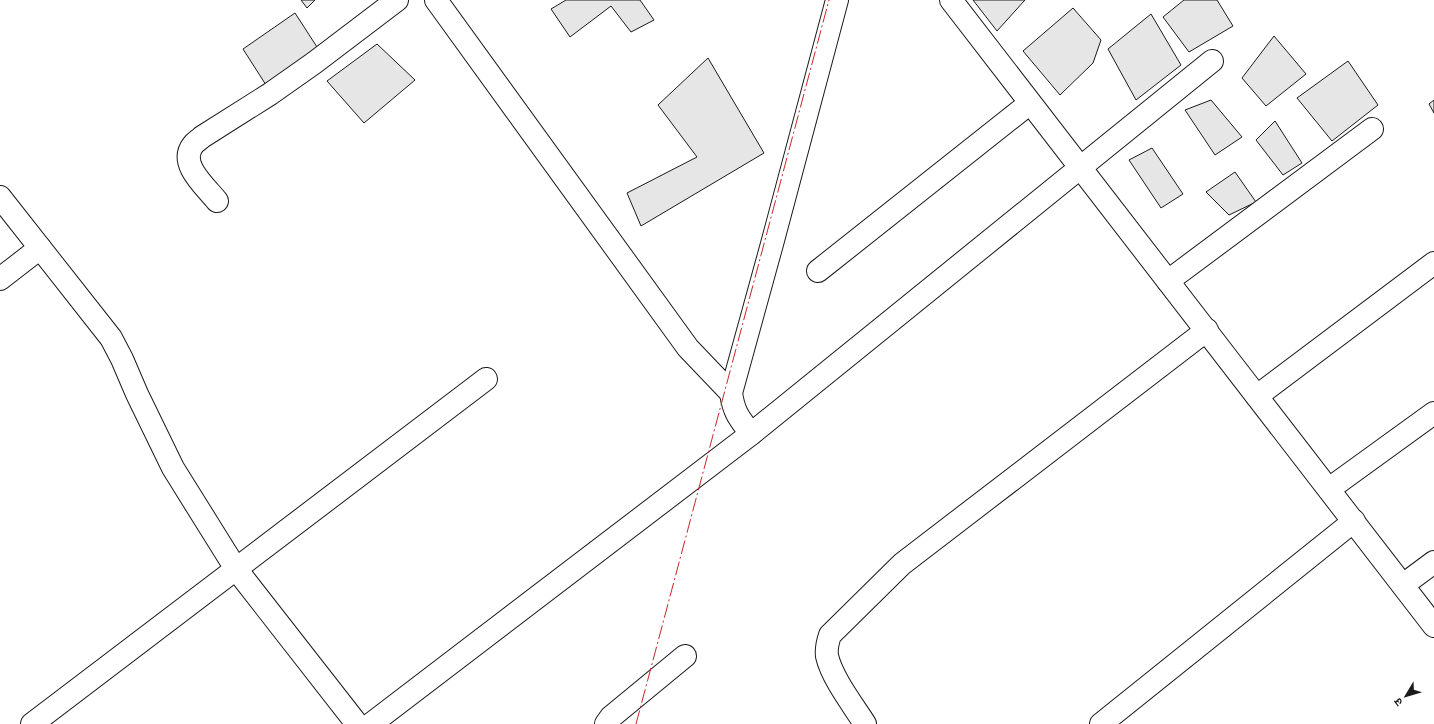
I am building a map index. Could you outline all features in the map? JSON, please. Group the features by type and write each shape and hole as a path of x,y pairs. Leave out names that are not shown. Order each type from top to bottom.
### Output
{"street":[{"path":"217,201 193,172 188,162 188,154 192,145 314,63 397,0"},
{"path":"436,0 688,348 731,393"},
{"path":"751,434 738,418 731,393 837,0"},
{"path":"951,0 1434,626"},
{"path":"371,724 751,434 1212,61"},
{"path":"818,271 1030,103"},
{"path":"1168,281 1372,129"},
{"path":"0,197 111,338 173,468 236,569 357,724"},
{"path":"0,279 40,248"},
{"path":"1257,396 1434,263"},
{"path":"864,724 834,673 827,655 827,643 830,635 902,564 1207,330"},
{"path":"32,724 486,379"},
{"path":"1329,489 1434,413"},
{"path":"1101,724 1354,521"},
{"path":"1403,585 1434,562"},
{"path":"606,724 611,716 686,656"}],"building":[{"path":"301,0 315,0 307,8"},
{"path":"566,0 640,0 654,20 631,32 611,6 570,37 551,9"},
{"path":"973,0 1025,0 997,31"},
{"path":"1184,0 1217,0 1233,26 1189,52 1163,17"},
{"path":"1073,8 1101,40 1093,63 1060,95 1023,51"},
{"path":"295,13 317,47 266,85 243,49"},
{"path":"1151,14 1181,65 1136,100 1108,49"},
{"path":"1274,36 1306,74 1266,106 1242,78"},
{"path":"377,44 415,80 364,123 327,81"},
{"path":"708,58 764,153 641,226 627,193 697,157 658,105"},
{"path":"1348,61 1378,105 1332,141 1297,98"},
{"path":"1211,100 1242,137 1215,155 1185,110"},
{"path":"1434,100 1434,113 1429,104"},
{"path":"1275,121 1302,163 1283,175 1256,140"},
{"path":"1152,148 1183,194 1161,208 1129,160"},
{"path":"1235,172 1256,202 1229,215 1206,192"}],"power":[{"path":"636,724 829,0"}]}
